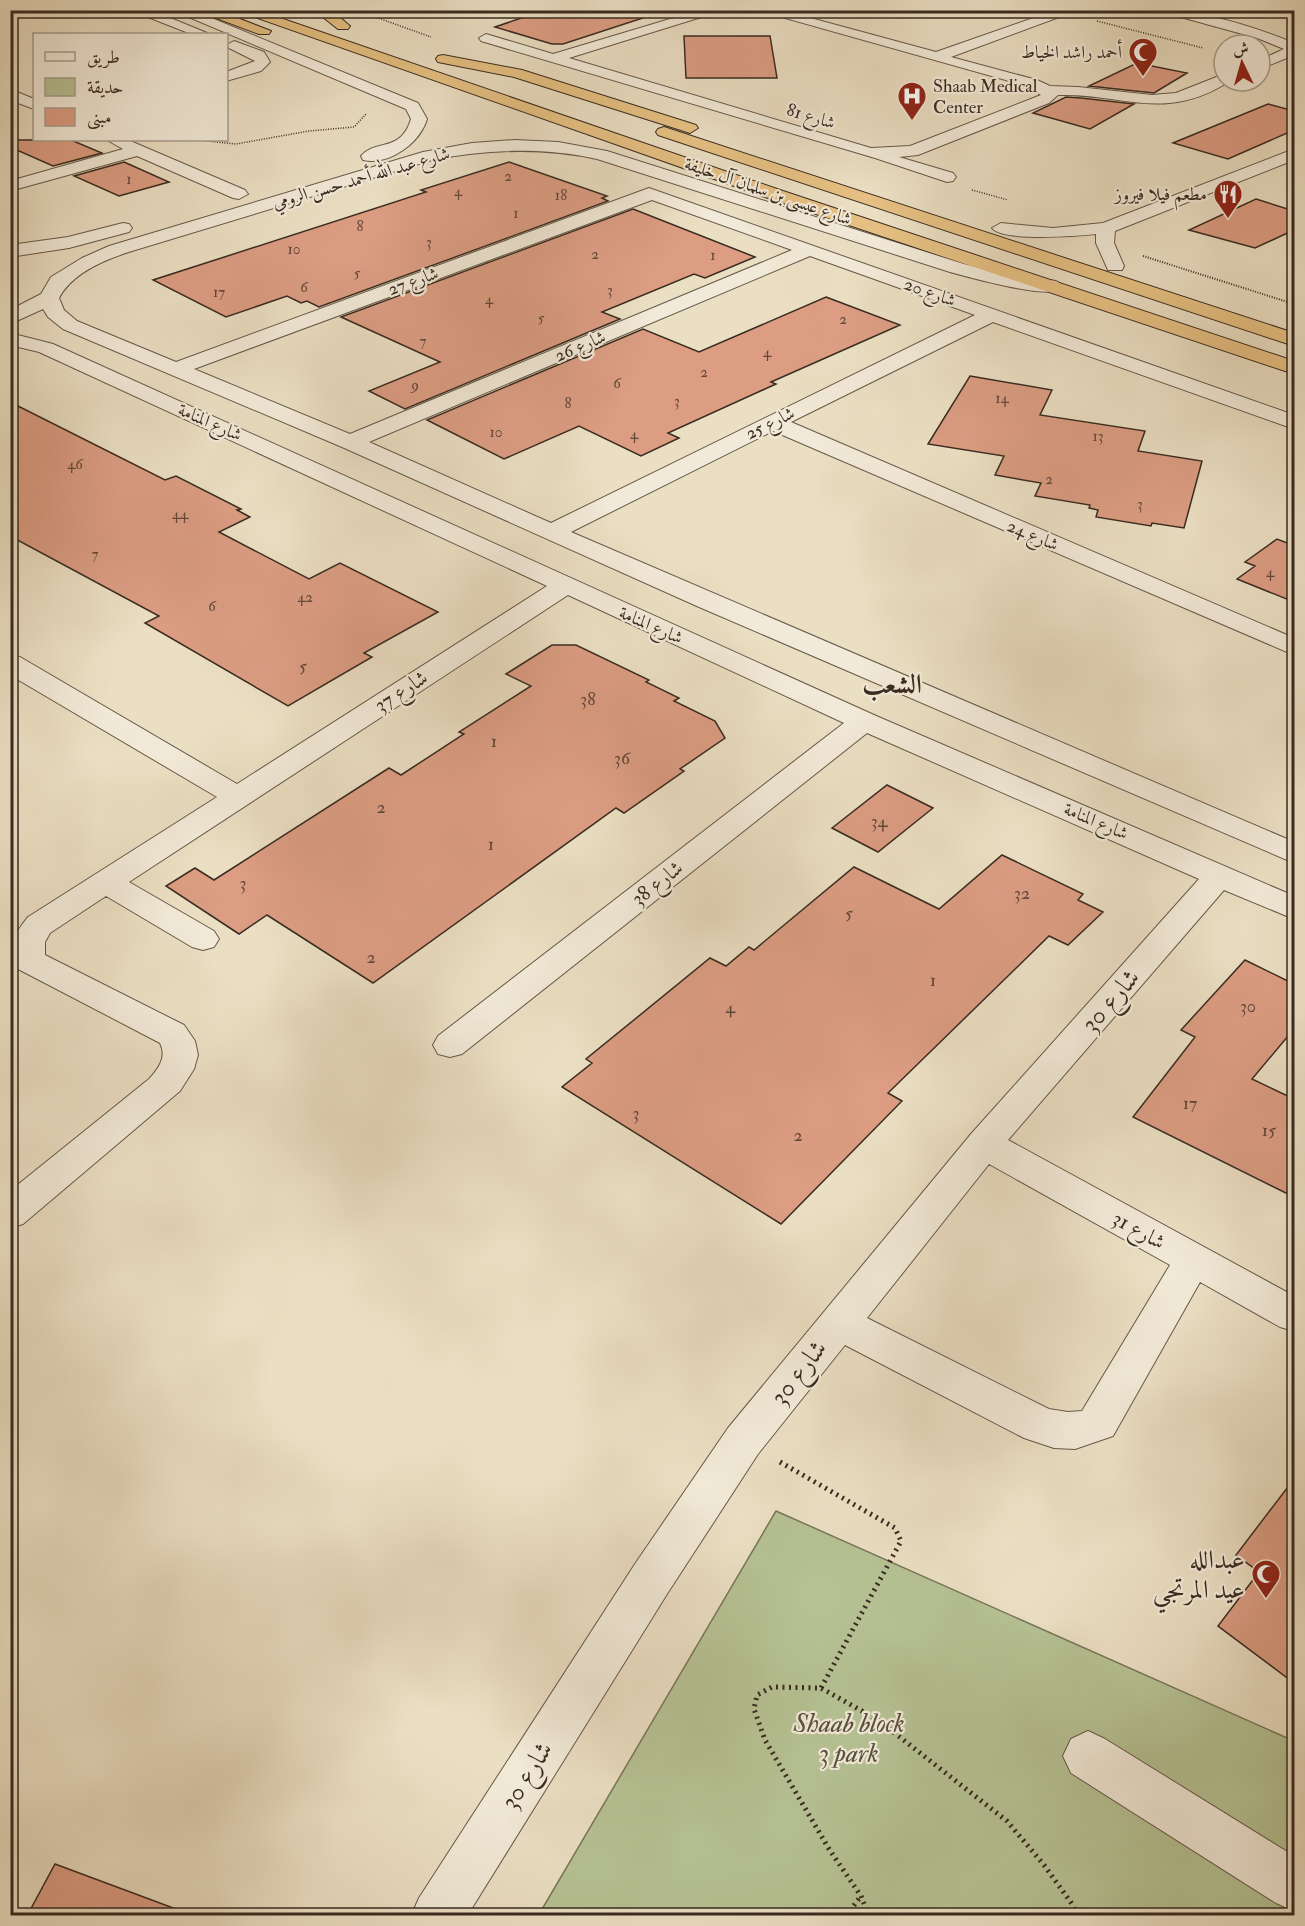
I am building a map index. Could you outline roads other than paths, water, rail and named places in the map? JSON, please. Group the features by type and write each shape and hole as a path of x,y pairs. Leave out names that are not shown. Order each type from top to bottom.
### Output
{"highway":[{"path":"202,10 293,39 362,50"},
{"name":"شارع عيسى بن سلمان آل خليفة","path":"242,10 774,194 1294,368"},
{"path":"314,12 349,27"},
{"name":"شارع عيسى بن سلمان آل خليفة","path":"639,113 517,73 437,57 1294,339"},
{"path":"639,113 1294,323"}],"street":[{"path":"137,10 202,33"},
{"name":"شارع عبد الله أحمد حسن الرومي","path":"180,10 404,101 417,113 418,125 409,138 393,149 349,162"},
{"path":"554,58 717,10"},
{"path":"764,10 1032,83 1048,92 1070,89 1130,98 1166,99 1212,83"},
{"path":"1162,10 1254,33"},
{"path":"936,57 1068,12"},
{"name":"شارع 81","path":"486,38 870,153 912,151 1049,98 1048,92"},
{"path":"1272,39 1291,47 1292,51 1272,60"},
{"path":"228,43 259,55 263,62 256,68 228,75"},
{"path":"13,96 33,104"},
{"path":"639,113 674,112 703,104"},
{"path":"696,130 693,123 695,120 724,110"},
{"path":"393,149 511,134 512,130"},
{"path":"117,141 139,150"},
{"name":"شارع عبد الله أحمد حسن الرومي","path":"10,318 53,291 76,269 95,258 452,143 587,151 957,268 1004,280 1056,287"},
{"path":"10,186 139,150"},
{"name":"شارع عبد الله أحمد حسن الرومي","path":"139,150 245,193 217,201"},
{"path":"870,153 947,177"},
{"path":"1001,228 1106,236 1294,154"},
{"path":"564,162 586,170"},
{"name":"شارع 20","path":"630,186 1294,422"},
{"name":"شارع 27","path":"175,369 652,194"},
{"path":"10,253 107,233 140,223"},
{"path":"107,233 98,238 99,244 109,248 125,247"},
{"path":"1106,236 1116,266"},
{"name":"شارع 26","path":"350,442 811,249"},
{"name":"شارع المنامة","path":"10,253 44,263 58,277 53,291 58,316 92,334 350,442 708,602 1294,853"},
{"name":"شارع 25","path":"549,532 993,314"},
{"path":"46,348 65,336 92,334"},
{"name":"شارع المنامة","path":"10,339 46,348 864,722 1294,908"},
{"name":"شارع 24","path":"771,422 1294,647"},
{"name":"شارع 37","path":"10,1213 162,1088 174,1075 182,1050 172,1034 30,961 27,952 28,942 39,925 564,586"},
{"path":"656,627 685,628 706,617 708,602"},
{"path":"754,670 751,654 769,642 797,640"},
{"path":"10,663 237,796"},
{"name":"شارع 38","path":"450,1045 864,722"},
{"name":"شارع 30","path":"437,1916 651,1579 744,1441 984,1144 1220,875"},
{"path":"106,882 203,939"},
{"name":"شارع 31","path":"984,1144 1294,1315"},
{"path":"838,1322 1039,1425 1062,1432 1082,1431 1098,1423 1193,1260"},
{"path":"1088,1756 1294,1886"}],"place":[{"name":"أحمد راشد الخياط","path":"1143,78"},
{"name":"Shaab Medical Center","path":"912,122"},
{"name":"مطعم فيلا فيروز","path":"1228,220"},
{"name":"عبدالله عيد المرتجي","path":"1266,1600"}],"district":[{"name":"الشعب","path":"892,684"}],"park label":[{"name":"Shaab block 3 park","path":"849,1738"}]}
